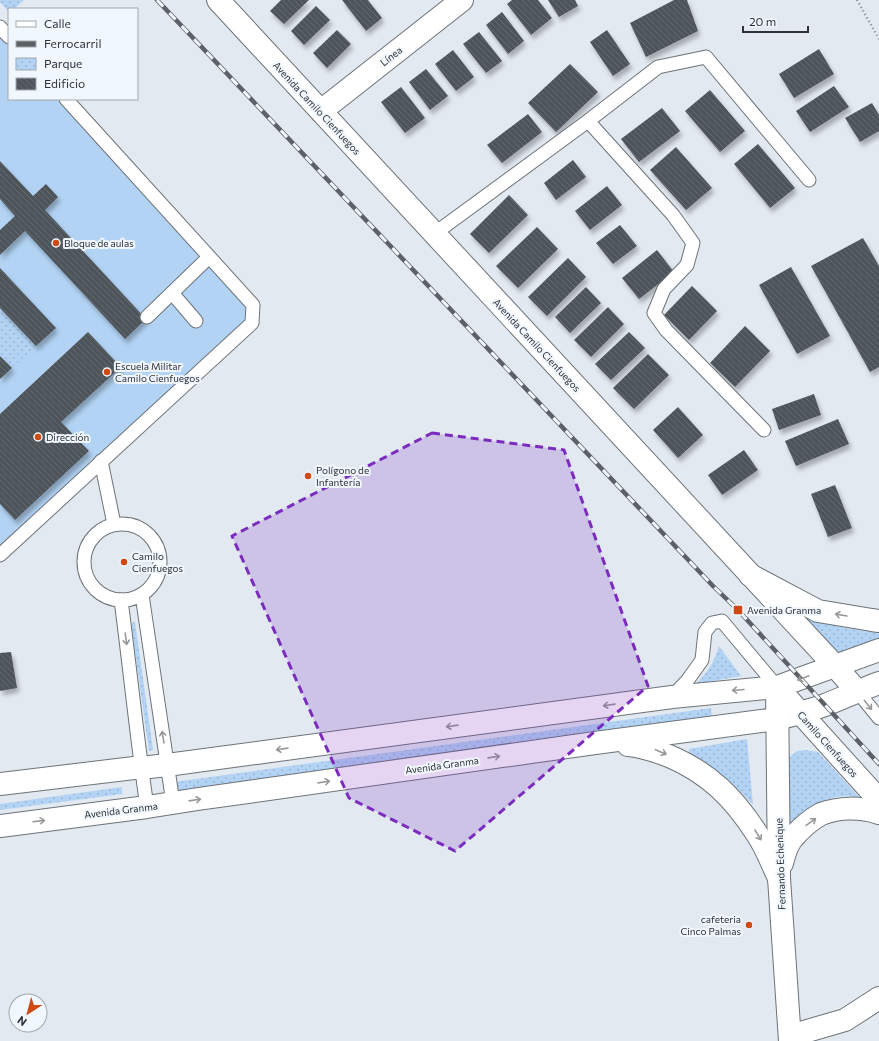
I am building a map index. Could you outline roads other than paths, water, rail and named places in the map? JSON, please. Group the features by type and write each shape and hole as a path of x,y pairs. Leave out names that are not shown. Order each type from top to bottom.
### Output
{"main road":[{"name":"Avenida Camilo Cienfuegos","path":"218,0 857,691"},
{"name":"Línea","path":"321,111 462,0"},
{"path":"750,575 818,610 879,621"},
{"path":"0,784 167,765 672,697 777,687 879,650"},
{"name":"Avenida Granma","path":"0,826 147,808 173,803 595,743 777,719 824,705 879,683"},
{"name":"Camilo Cienfuegos","path":"777,687 879,800"},
{"name":"Fernando Echenique","path":"777,687 779,878 790,1039"},
{"path":"595,743 631,745 654,750 682,761 709,778 727,794 743,813 758,835 779,878"},
{"path":"779,878 784,854 790,841 807,824 821,814 837,810 857,808 879,813"},
{"path":"790,1039 845,1020 879,998"}],"lane":[{"path":"0,27 8,36"},
{"path":"434,234 588,121 658,67 706,57 809,180"},
{"path":"0,555 252,323 254,305 67,100"},
{"path":"588,121 673,215 693,243 687,264 664,289 654,313 666,330 764,430"},
{"path":"147,317 209,257"},
{"path":"172,293 196,320"},
{"path":"101,461 114,524"},
{"path":"114,524 127,524 139,527 149,535 156,545 160,557 160,569 156,581 150,589 142,595 128,600 109,598 100,593 92,585 86,575 83,562 86,549 92,538 102,529 114,524"},
{"path":"142,595 173,803"},
{"path":"120,600 130,664 141,768 147,808"},
{"path":"672,697 687,681 702,660 705,632 712,623 722,622 777,687"},
{"path":"857,691 879,718"}],"railway":[{"path":"157,0 713,586 738,610 879,764"}],"place":[{"name":"Bloque de aulas","path":"56,243"},
{"name":"Escuela Militar Camilo Cienfuegos","path":"107,372"},
{"name":"Dirección","path":"38,437"},
{"name":"Polígono de Infantería","path":"308,476"},
{"name":"Camilo Cienfuegos","path":"124,562"},
{"name":"Avenida Granma","path":"738,610"},
{"name":"cafeteria Cinco Palmas","path":"749,925"}]}
